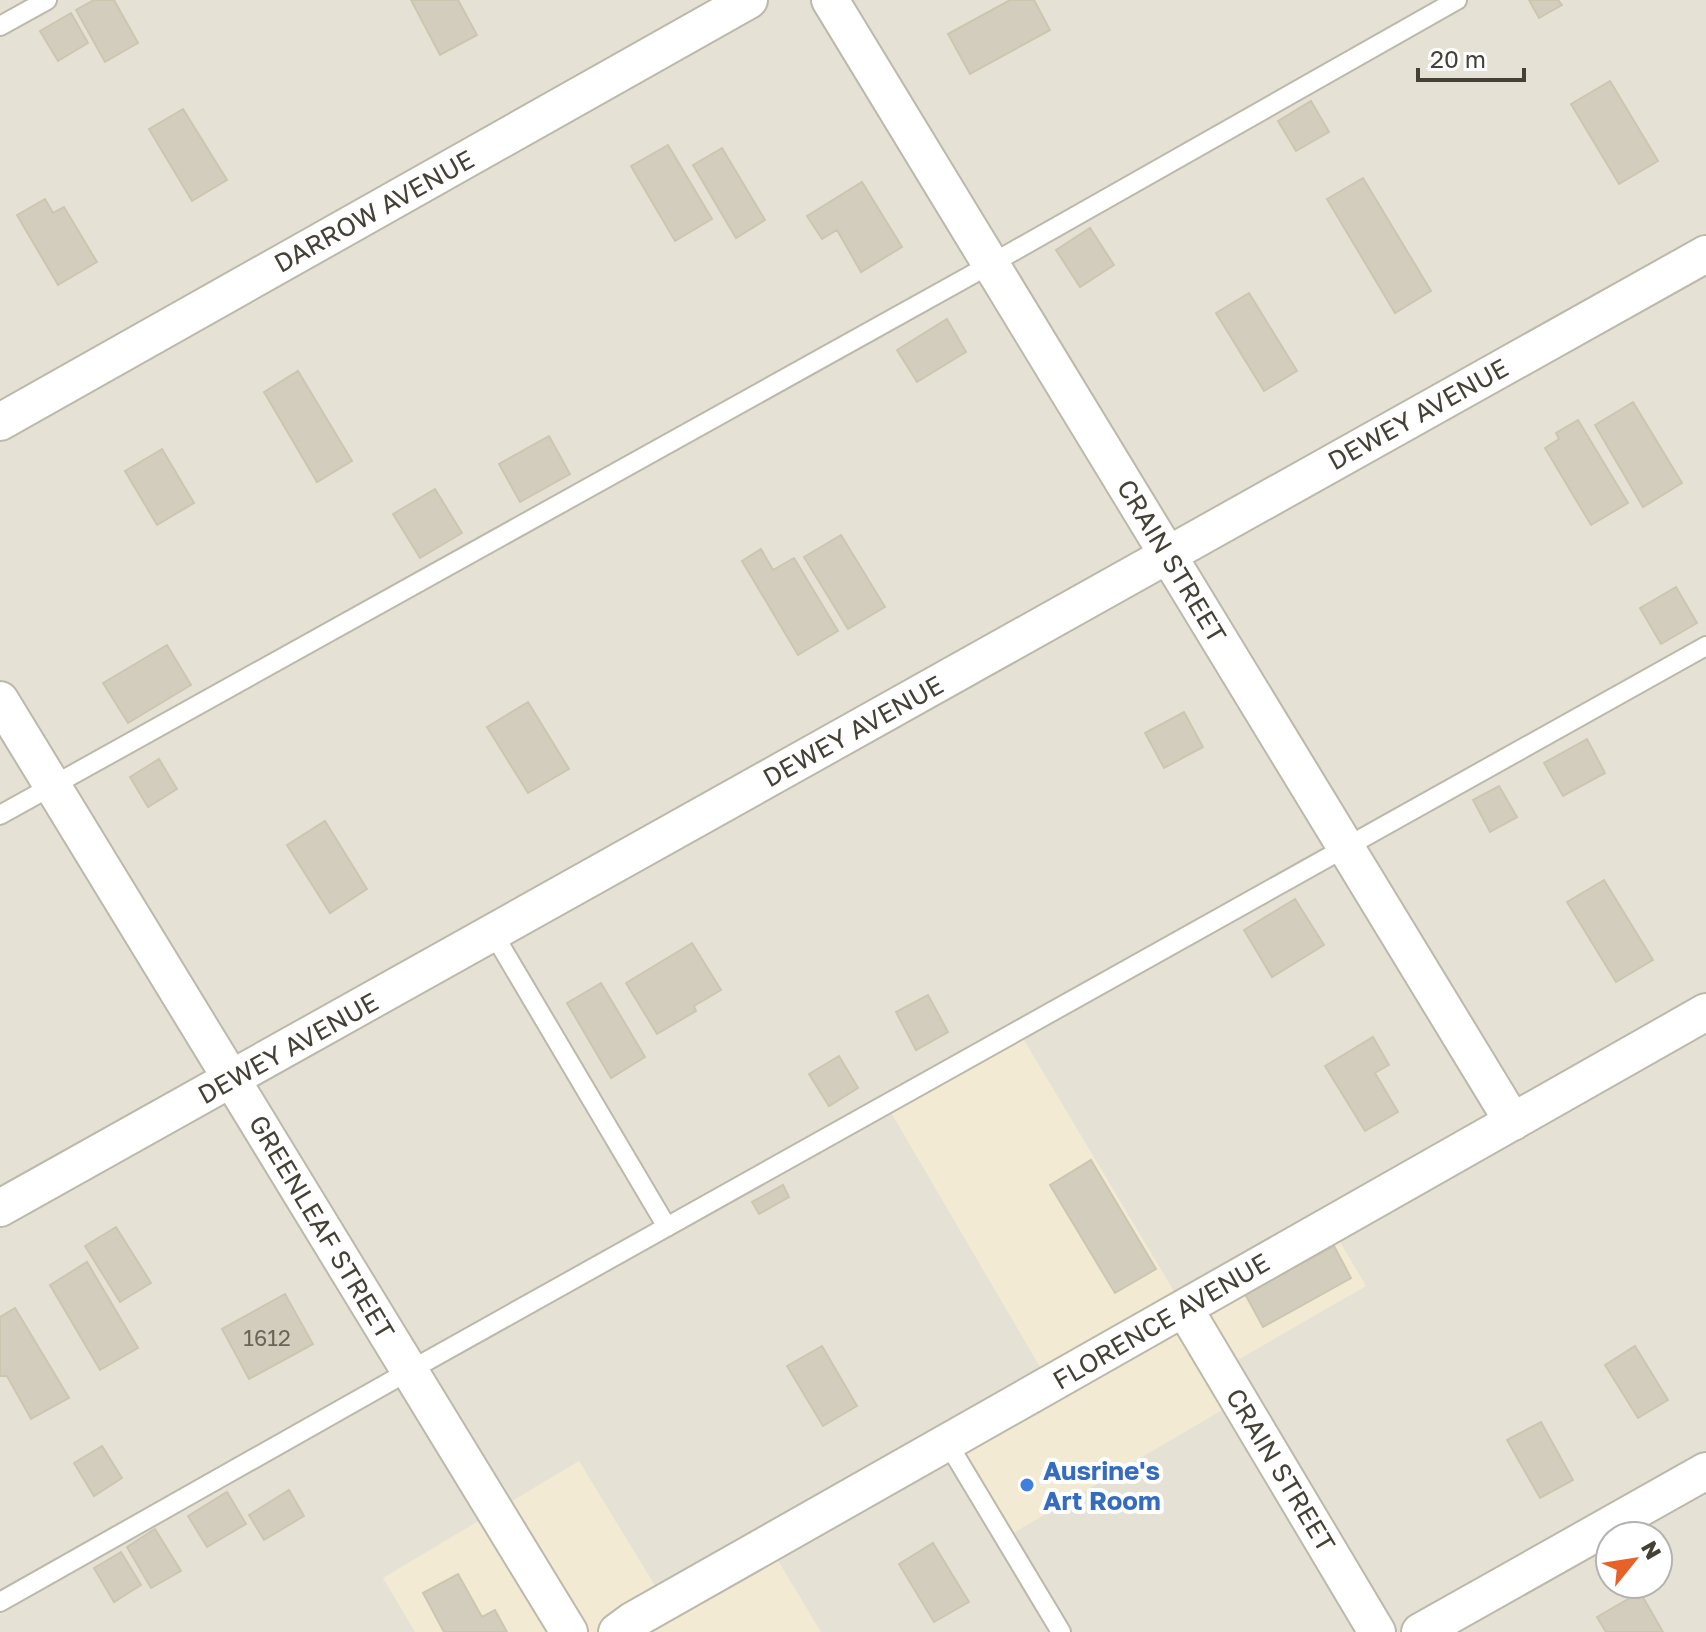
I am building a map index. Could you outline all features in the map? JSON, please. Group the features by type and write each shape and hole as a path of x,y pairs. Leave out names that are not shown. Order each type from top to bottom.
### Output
{"street":[{"name":"DARROW AVENUE","path":"0,422 749,0"},
{"name":"CRAIN STREET","path":"830,0 1513,1122"},
{"name":"DEWEY AVENUE","path":"0,1208 1706,254"},
{"name":"GREENLEAF STREET","path":"0,700 569,1632"},
{"name":"FLORENCE AVENUE","path":"617,1632 1706,1012"},
{"name":"CRAIN STREET","path":"1184,1308 1377,1632"},
{"path":"1420,1632 1706,1471"}],"lane":[{"path":"0,26 47,0"},
{"path":"0,815 991,264 1457,0"},
{"path":"0,1602 1706,646"},
{"path":"493,933 667,1227"},
{"path":"947,1442 1061,1632"}],"shaded area":[{"path":"0,0 1706,0 1706,1632 0,1632"},
{"path":"1018,1030 1184,1308 1330,1225 1366,1286 1222,1369 1239,1400 1005,1538 947,1442 1050,1384 886,1104"},
{"path":"579,1461 665,1602 768,1544 821,1632 415,1632 383,1578"}],"building":[{"path":"94,0 114,0 138,43 105,62 76,10"},
{"path":"411,0 458,0 477,35 440,55"},
{"path":"1010,0 1034,0 1050,30 970,74 948,34"},
{"path":"1529,0 1558,0 1562,5 1539,18"},
{"path":"71,13 88,43 58,61 40,31"},
{"path":"1610,81 1658,161 1619,184 1571,104"},
{"path":"1311,101 1329,132 1296,151 1278,121"},
{"path":"183,109 227,180 192,201 149,129"},
{"path":"668,145 712,219 675,241 631,166"},
{"path":"722,148 765,220 736,238 693,165"},
{"path":"1363,178 1431,291 1395,313 1327,199"},
{"path":"862,182 902,247 861,272 837,230 822,239 807,216"},
{"path":"45,199 53,213 64,207 97,262 58,285 17,215"},
{"path":"1090,228 1114,265 1080,287 1056,250"},
{"path":"1249,293 1297,371 1264,391 1216,313"},
{"path":"947,319 966,352 917,382 897,350"},
{"path":"298,371 352,461 317,482 264,392"},
{"path":"1633,402 1682,483 1643,507 1595,425"},
{"path":"1578,420 1628,503 1591,525 1545,448 1559,439 1556,433"},
{"path":"549,436 570,474 520,502 499,464"},
{"path":"162,449 194,503 157,525 125,471"},
{"path":"435,489 462,533 420,558 393,514"},
{"path":"841,535 885,607 848,629 804,557"},
{"path":"761,549 773,570 794,558 838,631 798,655 742,561"},
{"path":"1676,587 1697,623 1661,644 1640,608"},
{"path":"167,645 191,685 128,723 103,683"},
{"path":"528,702 569,769 528,793 487,727"},
{"path":"1184,712 1203,747 1164,768 1145,733"},
{"path":"1587,739 1605,773 1563,796 1544,763"},
{"path":"159,759 177,789 148,807 130,777"},
{"path":"1499,786 1517,817 1490,832 1473,800"},
{"path":"325,821 367,889 330,913 287,845"},
{"path":"1604,880 1653,960 1616,982 1567,902"},
{"path":"1295,899 1324,945 1272,977 1244,930"},
{"path":"692,943 721,990 694,1006 696,1011 657,1034 626,983"},
{"path":"601,983 645,1057 611,1078 567,1003"},
{"path":"928,995 948,1032 916,1050 896,1012"},
{"path":"1373,1037 1389,1065 1375,1073 1398,1112 1365,1131 1325,1066"},
{"path":"839,1056 858,1088 829,1106 809,1074"},
{"path":"1091,1160 1156,1269 1115,1293 1050,1185"},
{"path":"783,1185 789,1197 759,1214 752,1202"},
{"path":"116,1227 151,1283 120,1302 85,1246"},
{"path":"1334,1246 1351,1278 1263,1327 1245,1294"},
{"path":"87,1262 138,1348 100,1370 50,1285"},
{"path":"285,1294 313,1344 249,1379 222,1329"},
{"path":"15,1308 69,1398 31,1419 7,1376 0,1376 0,1317"},
{"path":"822,1346 857,1406 823,1426 787,1366"},
{"path":"1635,1346 1668,1400 1638,1418 1605,1365"},
{"path":"1541,1422 1573,1480 1540,1498 1507,1440"},
{"path":"102,1446 122,1478 94,1496 74,1463"},
{"path":"289,1490 304,1516 264,1540 249,1515"},
{"path":"227,1492 246,1524 207,1547 188,1516"},
{"path":"155,1529 181,1571 151,1588 127,1547"},
{"path":"933,1543 969,1602 934,1622 899,1564"},
{"path":"121,1552 141,1585 114,1602 94,1568"},
{"path":"458,1574 482,1617 495,1610 507,1632 444,1632 423,1593"},
{"path":"1626,1600 1645,1600 1663,1632 1606,1632 1597,1617"}],"place":[{"name":"Ausrine's Art Room","path":"1027,1485"}]}
